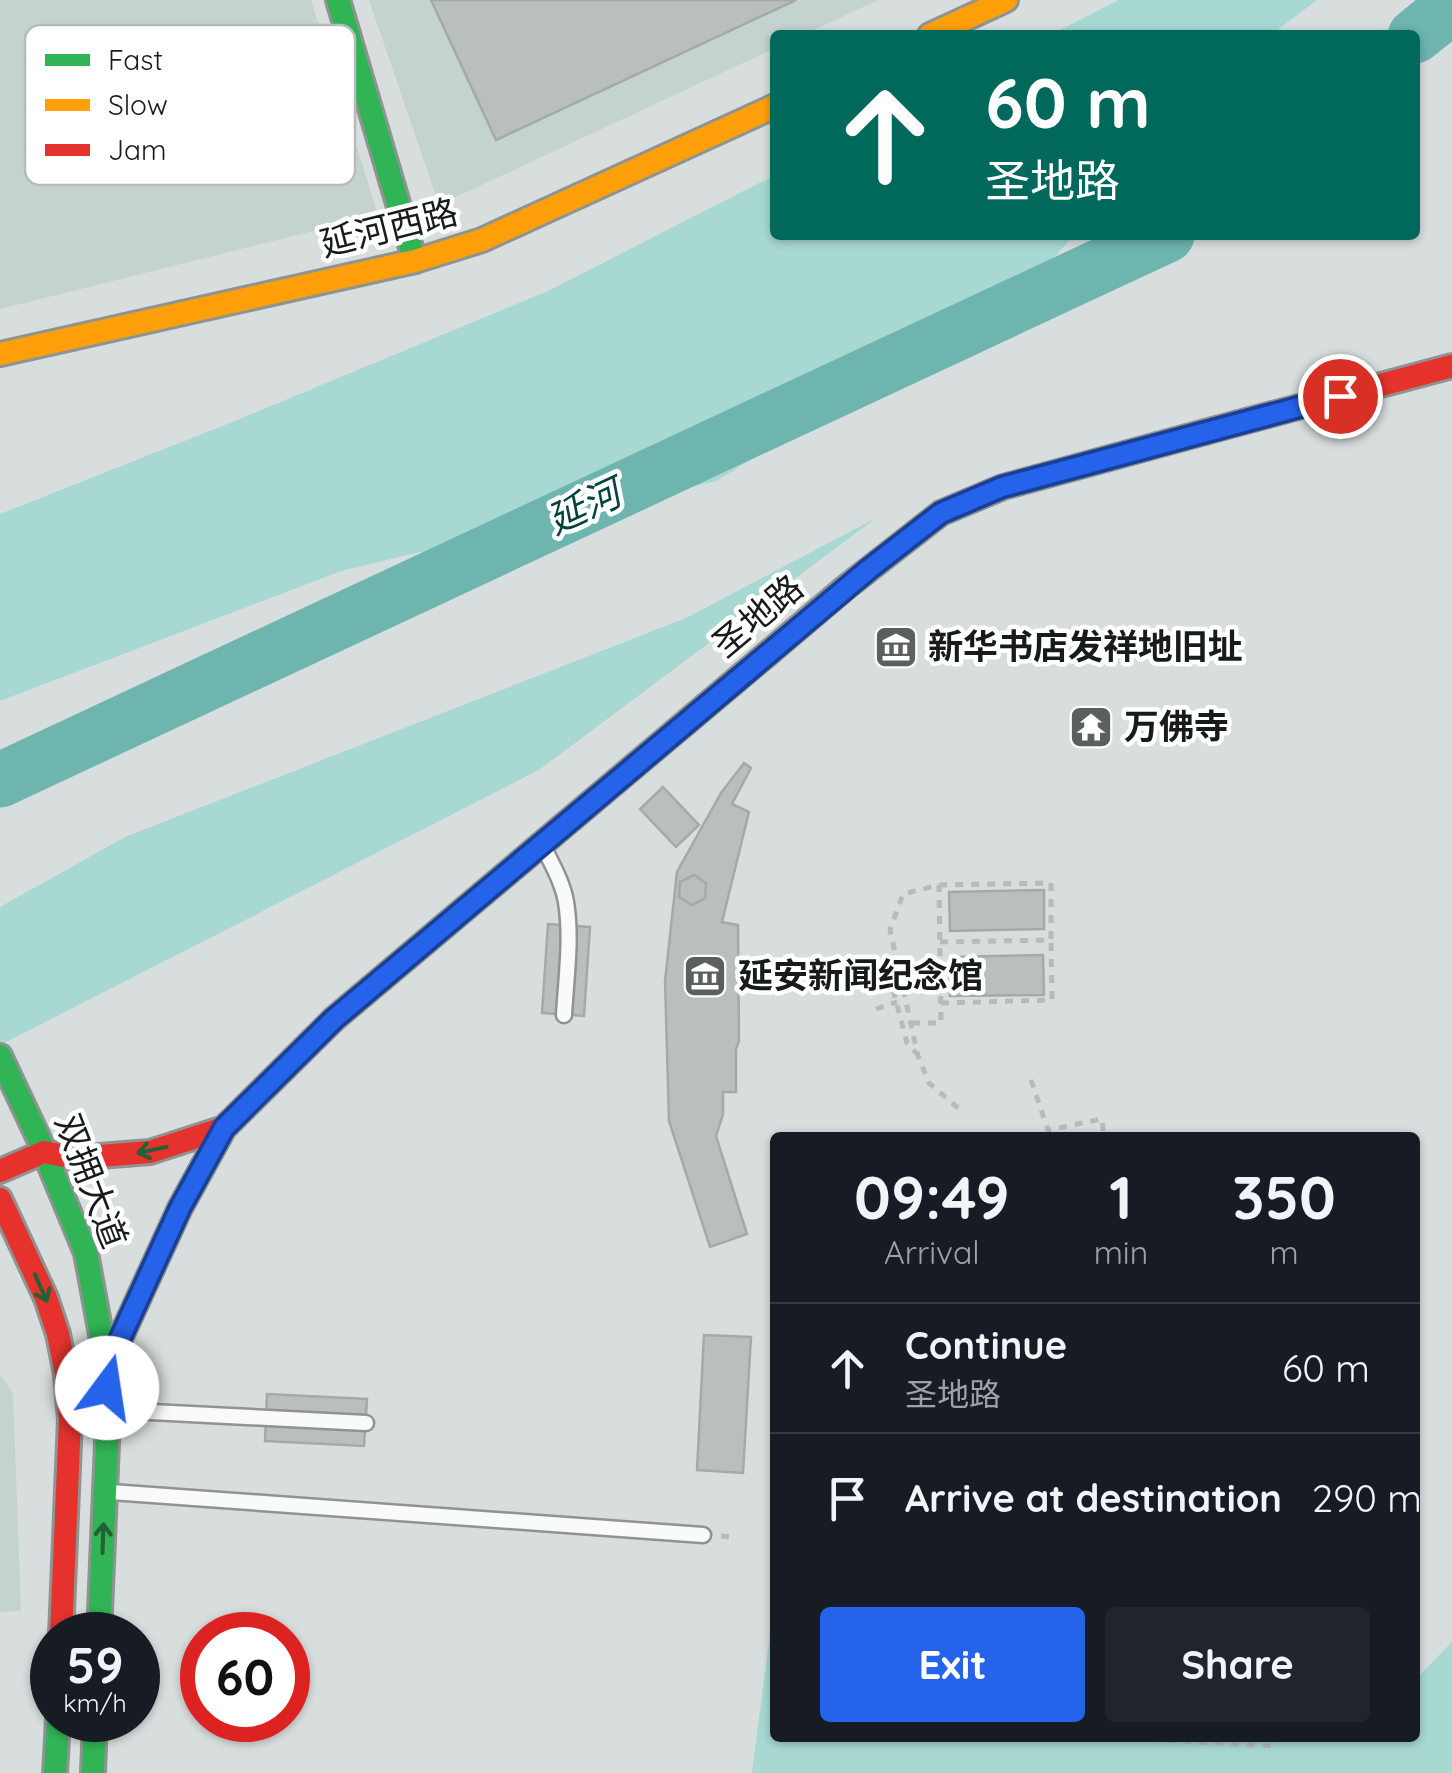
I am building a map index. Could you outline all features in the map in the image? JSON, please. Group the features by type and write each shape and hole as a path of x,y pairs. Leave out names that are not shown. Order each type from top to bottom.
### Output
{"main road":[{"path":"338,0 345,25"},
{"path":"941,30 1006,0"},
{"path":"355,58 415,261"},
{"name":"延河西路","path":"0,354 415,261 482,240 770,108"},
{"name":"圣地路","path":"224,1128 334,1019 845,588 941,513 1002,487 1452,366"},
{"name":"双拥大道","path":"0,1056 86,1254 107,1367 100,1612"},
{"path":"0,1171 44,1152 74,1158 150,1152 224,1128"},
{"path":"107,1367 180,1208 224,1128"},
{"path":"0,1199 46,1298 66,1374 70,1419 62,1612"},
{"path":"56,1773 57,1742"},
{"path":"93,1773 94,1742"}],"lane":[{"path":"542,843 566,901 564,1015"},
{"path":"108,1410 366,1423"},
{"path":"105,1491 703,1535"}],"path":[{"path":"941,1002 1052,1000 1051,883 939,885 903,894 890,930 918,1056 929,1083 964,1113"},
{"path":"911,1023 941,1023 939,885"},
{"path":"940,942 1052,940"},
{"path":"885,958 908,1043 918,1056"},
{"path":"876,1008 896,1002"},
{"path":"1031,1080 1048,1130 1102,1119 1103,1132"},
{"path":"1197,1742 1275,1746 1274,1742"}],"shaded area":[{"path":"0,0 311,0 319,25 25,25 25,185 355,185 355,141 378,215 0,309"},
{"path":"369,0 878,0 814,30 770,30 770,50 439,205"},
{"path":"1119,0 1317,0 1278,30 1060,30"},
{"path":"770,178 770,240 1070,240 1044,269 846,402 716,481 341,571 0,701 0,514 548,291"},
{"path":"876,518 539,770 0,1045 0,907 125,837 686,618"},
{"path":"0,1374 13,1394 21,1611 0,1612"},
{"path":"770,1633 770,1742 1420,1742 1420,1675 1452,1642 1452,1773 752,1773"}],"building":[{"path":"431,0 796,0 496,140"},
{"path":"744,763 751,768 732,804 749,812 722,922 738,925 736,1092 723,1092 723,1114 716,1136 747,1234 710,1247 669,1121 665,981 677,872 721,793"},
{"path":"663,787 699,825 676,847 640,809"},
{"path":"694,875 706,883 705,898 692,905 679,897 680,882"},
{"path":"1044,890 1044,929 950,931 949,892"},
{"path":"548,924 590,927 584,1016 542,1013"},
{"path":"1043,955 1044,995 950,996 949,957"},
{"path":"704,1335 751,1337 743,1473 697,1470"},
{"path":"267,1394 367,1399 364,1446 265,1441"}],"waterway":[{"name":"延河","path":"1420,32 1452,6"},
{"name":"延河","path":"0,780 1156,240"}],"traffic: fast":[{"path":"338,0 345,25"},
{"path":"355,58 415,261"},
{"path":"766,655 941,513 1003,487 1205,432"},
{"path":"0,1056 86,1253 107,1367 100,1612"},
{"path":"55,1773 57,1742"},
{"path":"93,1773 94,1742"}],"traffic: slow":[{"path":"941,30 1006,0"},
{"path":"0,354 415,261 482,240 770,108"}],"traffic: jam":[{"path":"1205,432 1452,366"},
{"path":"224,1128 334,1019 766,655"},
{"path":"0,1171 44,1152 74,1158 150,1152 224,1128 180,1208 107,1367"},
{"path":"0,1199 46,1298 66,1374 70,1419 62,1612"}],"place":[{"name":"新华书店发祥地旧址","path":"896,647"},
{"name":"万佛寺","path":"1091,727"},
{"name":"延安新闻纪念馆","path":"705,976"}],"route":[{"path":"107,1388 107,1367 180,1208 224,1128 334,1019 845,588 941,513 1002,487 1340,396"}]}
